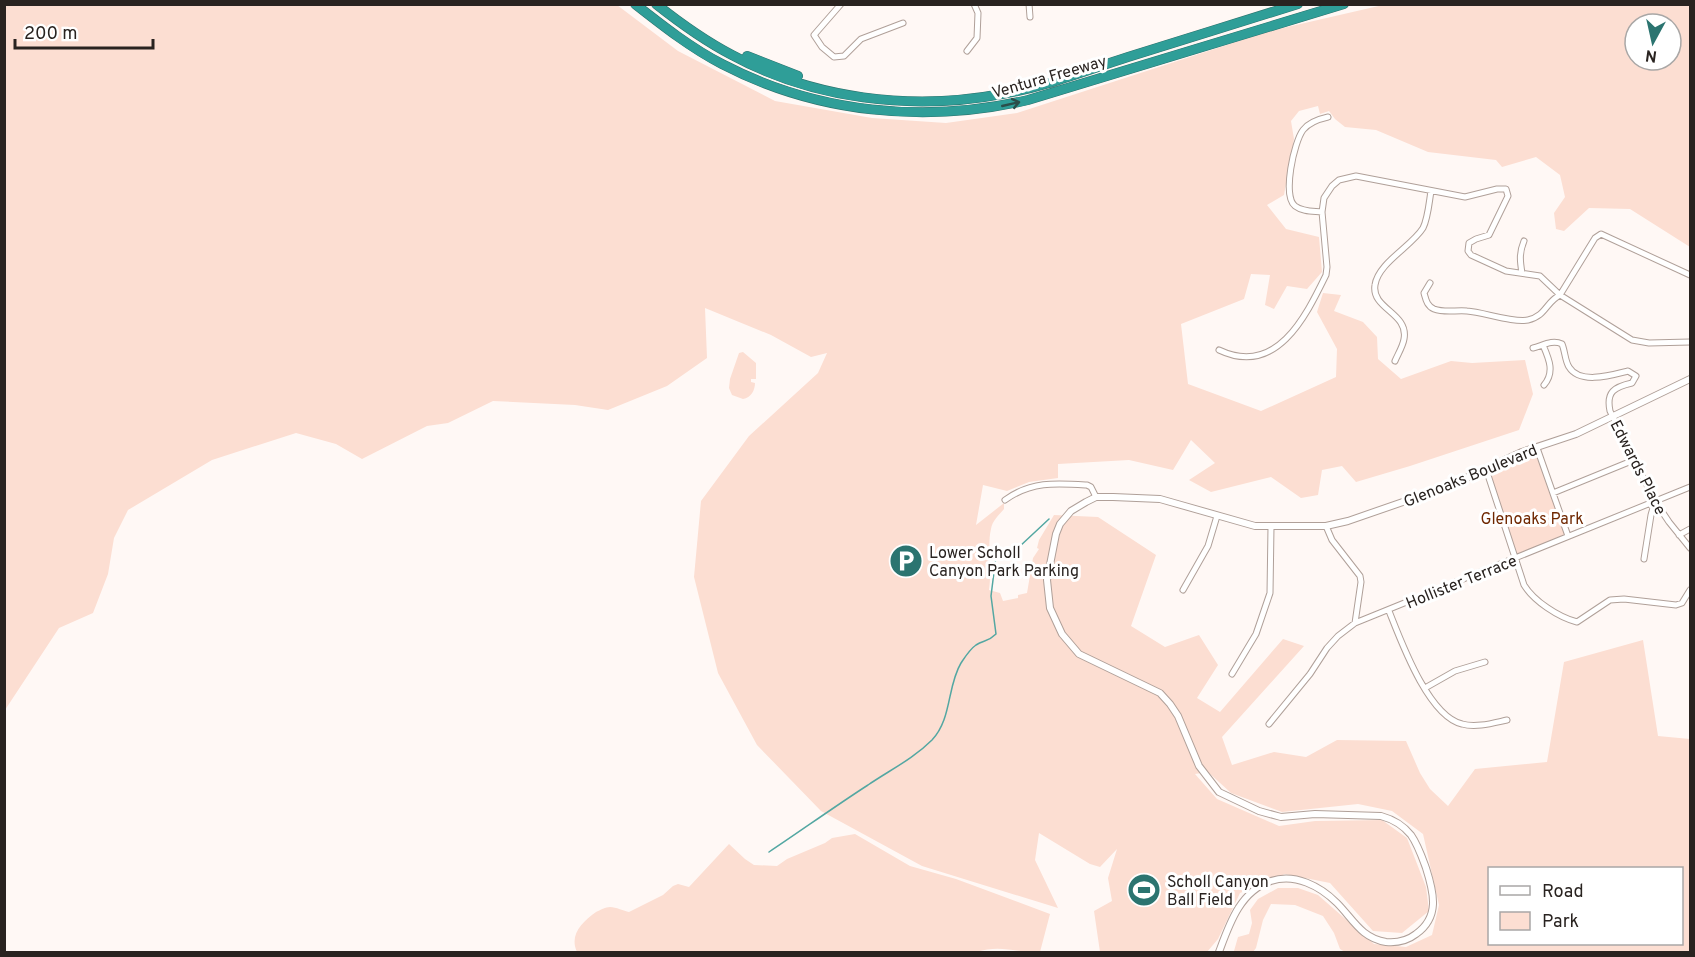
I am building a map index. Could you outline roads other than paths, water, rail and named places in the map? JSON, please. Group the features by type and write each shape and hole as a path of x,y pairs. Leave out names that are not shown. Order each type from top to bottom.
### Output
{"highway":[{"name":"Ventura Freeway","path":"635,4 696,49 768,85 800,96 854,108 897,112 995,108 1344,4"},
{"path":"644,4 712,52 782,85 857,104 926,109 932,112"},
{"path":"656,4 686,27 725,51 779,76 837,92 915,102 970,99 1020,90 1298,4"},
{"name":"Ventura Freeway","path":"666,4 704,33 740,53 808,79 861,92 932,97 975,93 1024,84 1283,4"},
{"path":"1164,57 1178,49 1325,4"}],"street":[{"path":"841,4 814,35 822,47 834,57 844,56 861,39 903,23"},
{"path":"967,51 977,38 978,13 974,4"},
{"path":"1029,4 1030,17"},
{"path":"1322,212 1304,210 1294,205 1288,195 1288,188 1295,148 1303,129 1317,120 1328,117"},
{"path":"1219,350 1241,357 1257,356 1272,351 1290,334 1326,275 1322,212 1324,198 1339,180 1356,176 1465,197 1504,188 1508,196 1489,235 1470,241 1467,248 1471,255 1506,271 1540,276 1560,295 1632,340 1649,343 1690,342"},
{"path":"1395,361 1404,339 1403,326 1398,317 1377,298 1375,284 1382,270 1422,228 1431,191"},
{"path":"1430,283 1424,294 1432,308 1467,311 1525,321 1538,317 1554,298 1560,295 1599,234 1604,234 1690,274"},
{"path":"1522,273 1519,259 1524,241"},
{"name":"Edwards Place","path":"1543,345 1551,342 1562,344 1568,366 1575,374 1605,376 1628,371 1633,372 1636,376 1635,380 1615,389 1609,397 1610,411 1655,501 1690,548"},
{"path":"1533,348 1543,345 1550,364 1550,376 1544,385"},
{"name":"Glenoaks Boulevard","path":"1096,497 1160,499 1242,524 1270,527 1326,526 1348,521 1425,495 1576,434 1690,379"},
{"path":"1537,448 1568,536"},
{"path":"1553,493 1634,460"},
{"path":"1486,469 1524,585 1529,593 1544,605 1576,622 1611,600 1624,599 1676,605 1682,603 1690,590"},
{"path":"1005,500 1018,490 1040,484 1091,487 1096,497 1071,511 1060,525 1050,562 1047,580 1050,608 1058,628 1079,654 1160,693 1178,716 1199,766 1219,792 1259,812 1281,817 1355,814 1389,818 1412,836 1421,854 1432,886 1434,906 1424,928 1410,938 1395,942 1379,940 1364,934 1337,903 1311,884 1291,878 1269,881 1253,891 1239,906 1219,952"},
{"name":"Hollister Terrace","path":"1269,724 1310,674 1327,648 1338,636 1356,623 1690,487"},
{"path":"1644,559 1655,501"},
{"path":"1183,590 1208,546 1217,516"},
{"path":"1326,526 1332,540 1360,576 1356,623"},
{"path":"1232,674 1256,634 1270,593 1270,527"},
{"path":"1679,535 1690,530"},
{"path":"1389,611 1407,656 1437,708 1445,717 1459,724 1479,725 1507,720"},
{"path":"1425,688 1455,671 1485,662"}],"waterway":[{"path":"1019,547 1049,519"},
{"path":"769,852 909,759 932,740 943,722 953,682 961,663 974,647 996,634 991,596 996,556 1001,552"}],"place":[{"name":"Lower Scholl Canyon Park Parking","path":"906,561"},
{"name":"Scholl Canyon Ball Field","path":"1144,890"}],"park label":[{"name":"Glenoaks Park","path":"1532,518"}]}
